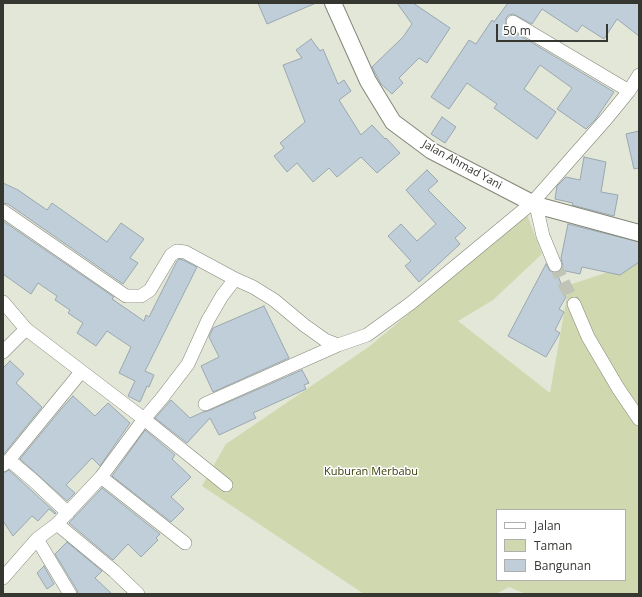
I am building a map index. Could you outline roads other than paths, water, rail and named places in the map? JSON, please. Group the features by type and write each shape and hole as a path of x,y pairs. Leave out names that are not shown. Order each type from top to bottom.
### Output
{"street":[{"name":"Jalan Ahmad Yani","path":"333,3 368,81 393,122 432,151 534,204 639,233"},
{"path":"513,22 629,91"},
{"path":"204,404 367,335 411,303 534,204 629,91 639,75"},
{"path":"534,204 543,236 555,264"},
{"path":"3,211 126,296 141,296 150,290 171,255 177,252 185,252 274,300 304,325 325,340 338,346"},
{"path":"3,578 37,538 58,524 102,477 188,364 208,320 222,296 235,279"},
{"path":"3,302 26,329 226,485"},
{"path":"574,304 588,337 618,388 639,419"},
{"path":"3,352 26,329"},
{"path":"68,513 34,481 6,462 81,372"},
{"path":"102,477 185,543"},
{"path":"58,524 114,571 138,594"},
{"path":"37,538 70,594"}],"tunnel":[{"path":"555,265 574,304"}],"park label":[{"name":"Kuburan Merbabu","path":"371,472"}]}
